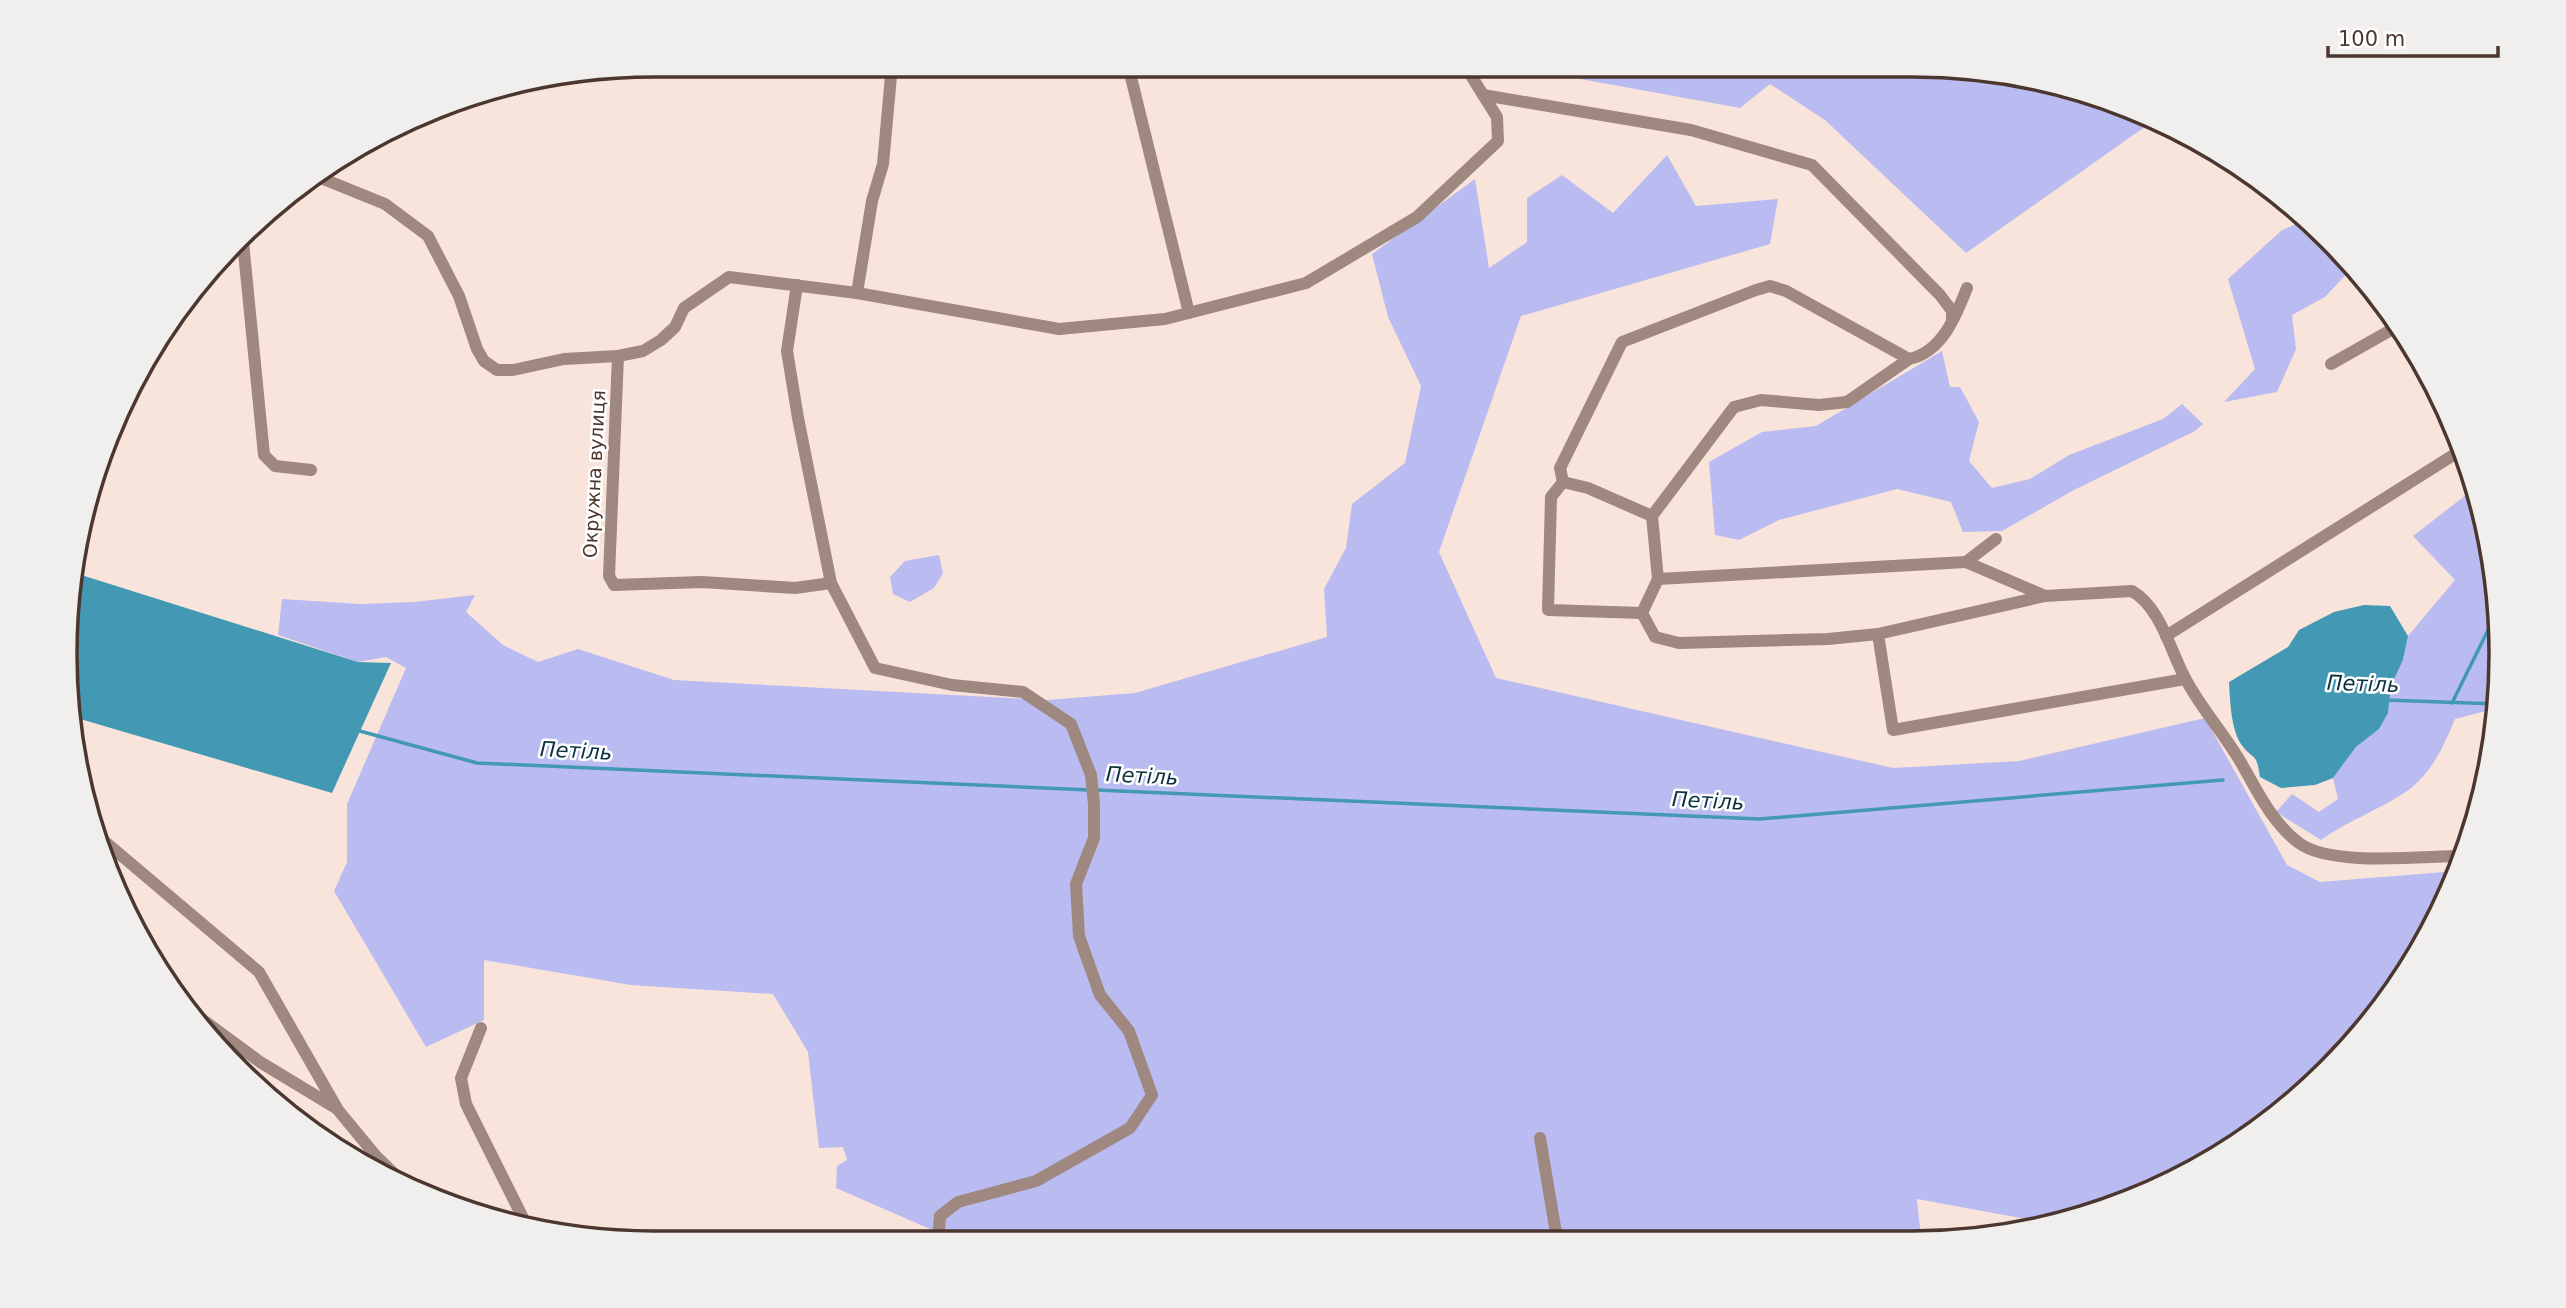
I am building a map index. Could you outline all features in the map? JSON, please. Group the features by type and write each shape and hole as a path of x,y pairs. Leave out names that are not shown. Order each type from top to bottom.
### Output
{"street":[{"path":"857,293 872,201 883,164 891,77"},
{"path":"1131,77 1189,313"},
{"path":"325,180 385,204 428,236 458,296 477,349 484,361 497,370 513,370 564,359 618,356 643,351 675,327 684,308 729,278 857,293 1059,329 1165,319 1306,283 1417,217 1498,141 1497,117 1472,77"},
{"path":"1483,95 1691,130 1812,165 1940,295 1952,311 1952,325"},
{"path":"244,249 264,455 275,466 311,470"},
{"path":"797,285 788,351 798,418 831,583 874,668 952,685 1023,692 1071,724 1091,775 1094,804 1094,838 1076,884 1079,936 1100,995 1129,1031 1152,1095 1130,1128 1036,1181 958,1202 940,1216 939,1231"},
{"path":"1563,482 1560,468 1622,342 1756,290 1770,286 1786,291 1909,359"},
{"path":"1642,612 1658,579 1651,516 1734,407 1761,400 1819,405 1847,401 1909,359 1922,356 1952,325 1967,288"},
{"path":"2331,364 2390,330"},
{"name":"Окружна вулиця","path":"618,356 608,576 614,585 702,582 795,588 831,583"},
{"path":"2166,636 2453,455"},
{"path":"1563,482 1588,488 1651,516"},
{"path":"1563,482 1551,496 1548,610 1642,612"},
{"path":"1966,562 1996,539"},
{"path":"1658,579 1966,562 2045,596"},
{"path":"1642,612 1656,637 1679,643 1828,639 1878,634 2045,596 2132,591 2144,598 2166,636 2185,679 2239,760 2265,806 2297,842 2347,858 2452,856"},
{"path":"1878,634 1893,730 2185,679"},
{"path":"111,847 259,972 338,1110 383,1163"},
{"path":"481,1028 461,1078 466,1104 522,1215"},
{"path":"217,1030 260,1062 338,1110"},
{"path":"1540,1138 1557,1231"}],"shaded area":[{"path":"1575,78 1950,78 2025,88 2097,108 2145,127 1966,253 1825,120 1770,84 1740,108"},
{"path":"1667,155 1696,206 1778,199 1770,244 1521,316 1439,552 1496,678 1893,768 2019,761 2205,718 2287,865 2320,882 2446,872 2412,942 2370,1005 2320,1062 2263,1112 2233,1134 2200,1154 2133,1187 2027,1219 1917,1199 1920,1231 935,1231 836,1188 837,1166 847,1160 843,1147 819,1148 808,1052 773,994 631,985 484,960 484,1020 426,1047 334,891 347,862 347,804 406,668 386,657 358,662 278,635 282,599 360,604 414,602 475,595 466,612 503,645 538,662 578,649 674,680 1047,700 1135,693 1327,637 1324,589 1346,548 1352,504 1405,463 1421,386 1388,317 1372,254 1475,179 1489,268 1527,242 1527,198 1562,175 1613,213"},
{"path":"2296,224 2346,274 2325,297 2292,315 2296,349 2277,392 2224,402 2255,369 2228,279 2282,230"},
{"path":"1942,351 1950,387 1960,387 1979,422 1969,461 1992,488 2030,479 2069,455 2163,419 2182,404 2203,424 2195,431 2074,490 2002,531 1963,532 1951,502 1897,489 1779,520 1739,540 1715,535 1709,462 1762,432 1816,426"},
{"path":"2466,495 2478,541 2488,616 2486,711 2455,719 2436,759 2416,784 2397,798 2321,840 2276,812 2292,794 2319,812 2338,799 2333,778 2356,747 2379,729 2388,713 2391,686 2403,660 2408,636 2455,580 2413,536"},
{"path":"939,555 943,573 934,588 910,602 893,594 890,577 905,561"}],"water":[{"path":"83,575 358,662 391,663 332,793 81,719 77,654"},
{"path":"2364,605 2390,606 2408,636 2403,660 2391,686 2388,713 2379,729 2356,747 2333,778 2315,785 2281,788 2260,777 2256,759 2241,744 2235,731 2229,682 2288,647 2299,630 2334,612"}],"waterway":[{"name":"Петіль","path":"2452,703 2488,629"},
{"name":"Петіль","path":"2385,700 2487,704"},
{"name":"Петіль","path":"356,730 477,763 1089,790"},
{"name":"Петіль","path":"1097,790 1759,819 2223,780"}]}
